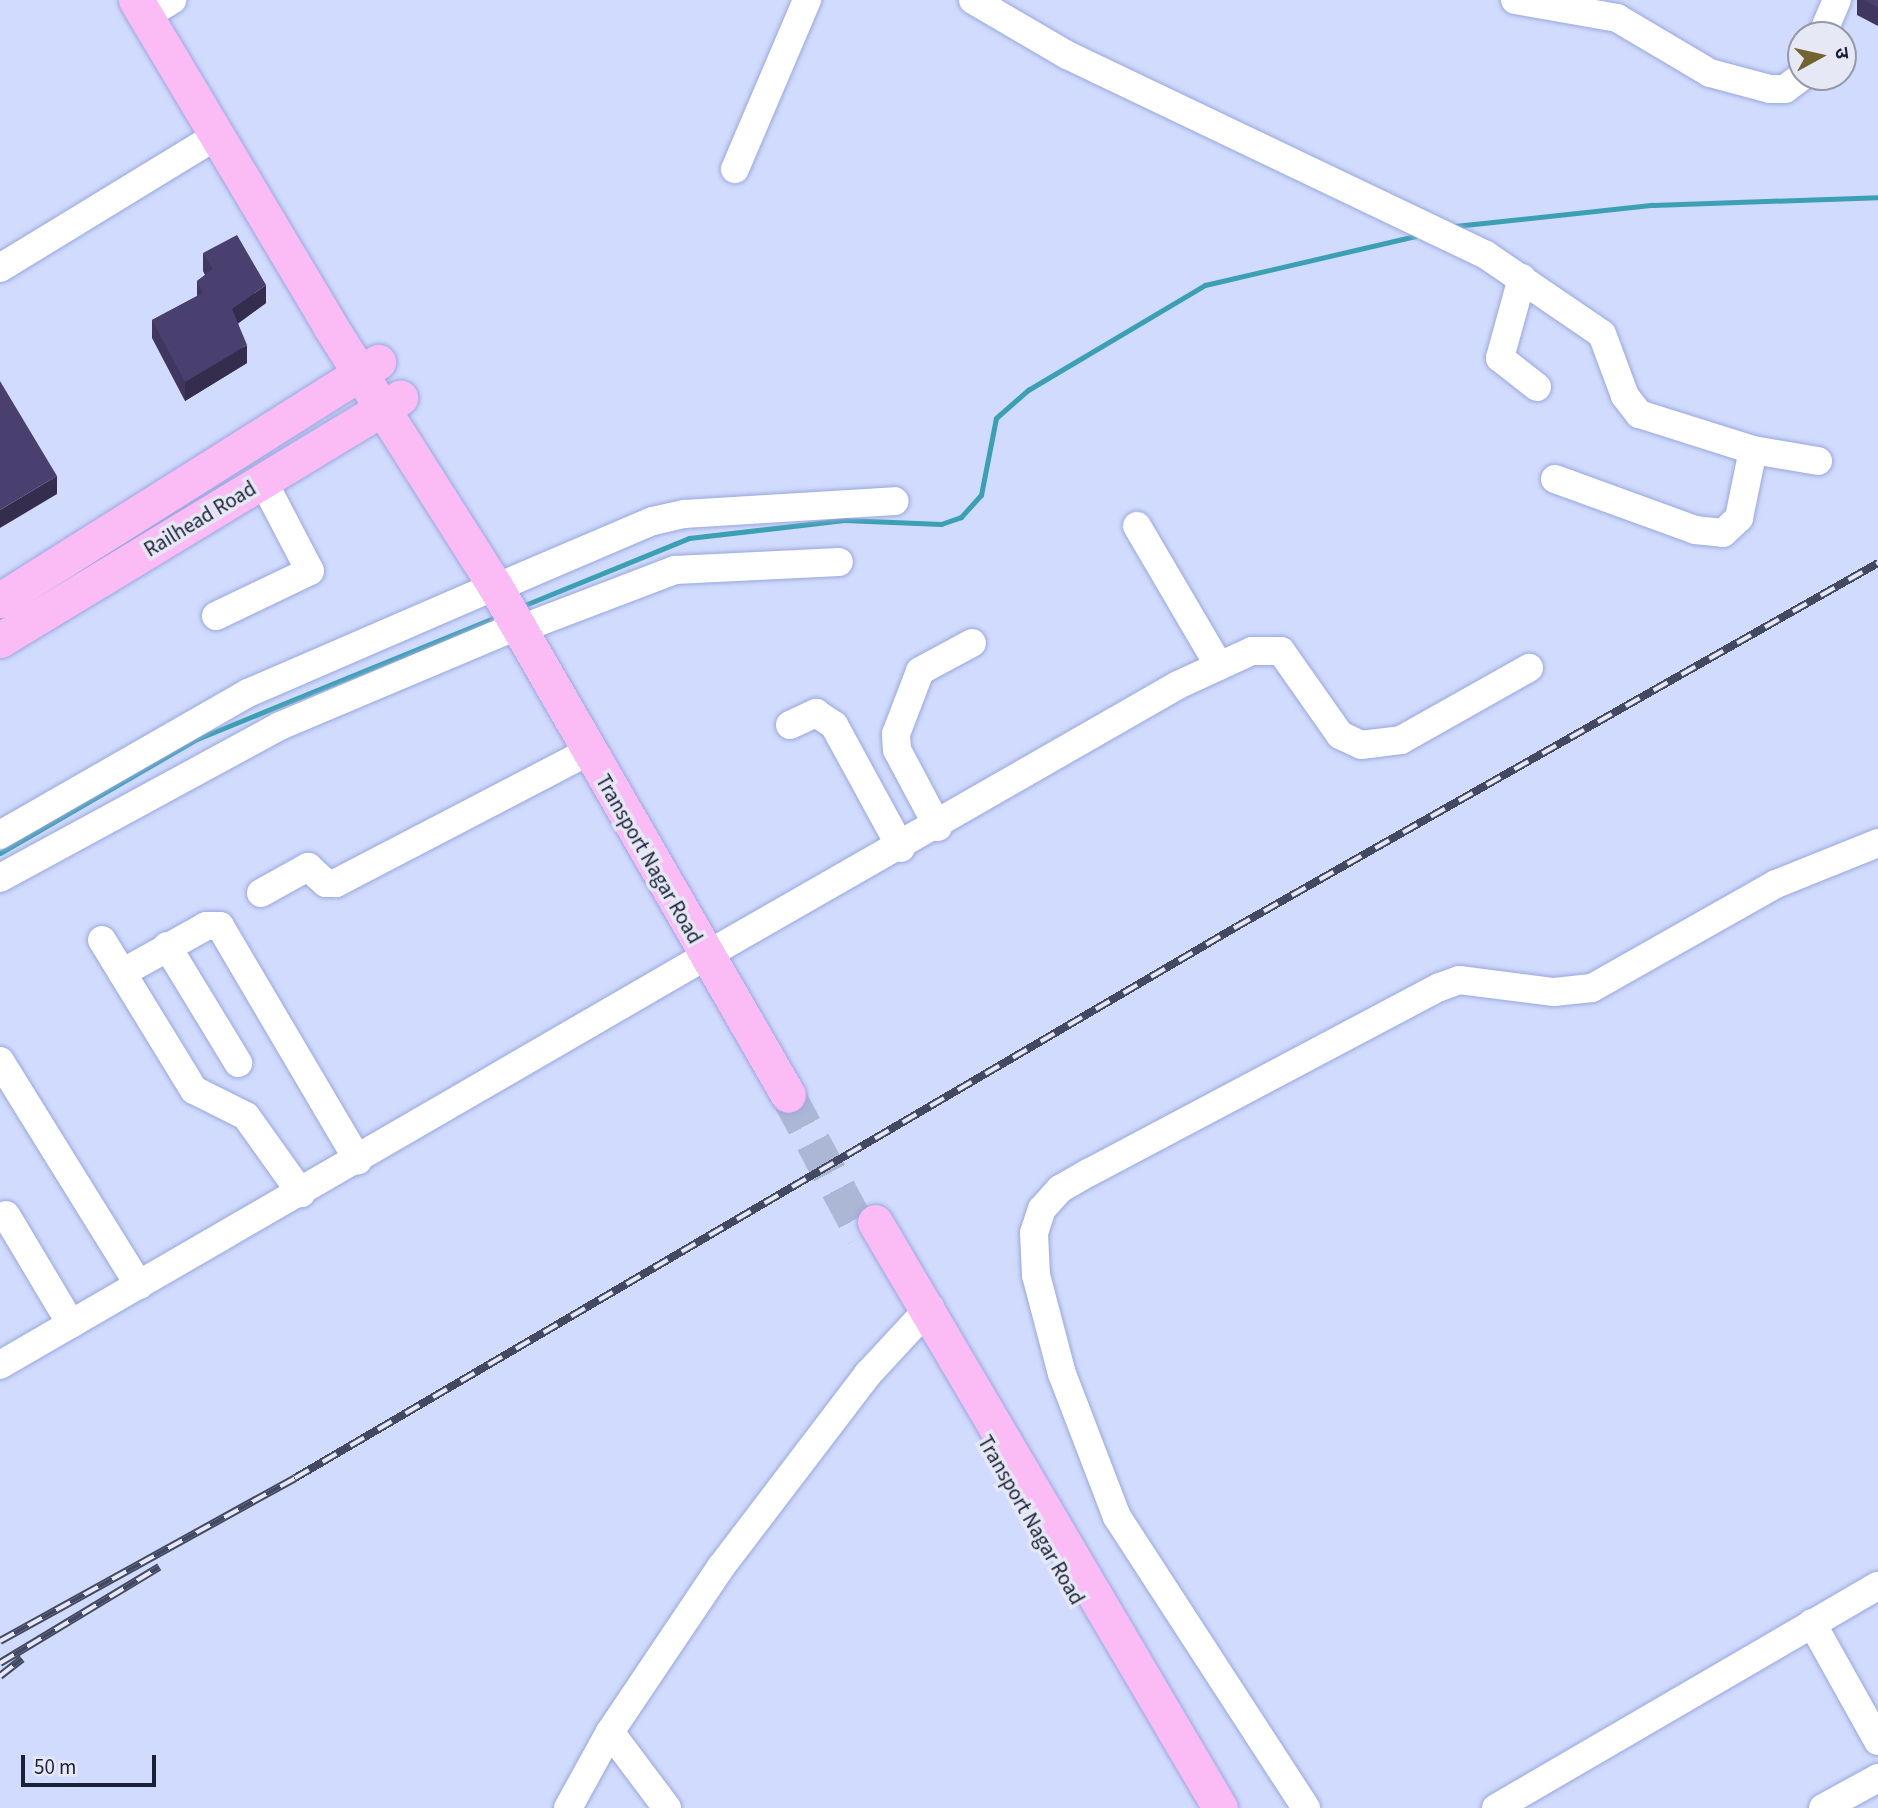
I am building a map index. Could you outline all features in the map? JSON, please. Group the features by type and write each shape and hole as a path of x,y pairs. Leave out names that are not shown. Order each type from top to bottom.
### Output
{"main road":[{"path":"156,7 218,135 330,326 370,368"},
{"path":"156,7 391,404 515,604 711,953"},
{"path":"322,403 330,326"},
{"name":"Railhead Road","path":"0,600 322,403 370,368"},
{"path":"391,404 403,440 515,604"},
{"name":"Railhead Road","path":"0,640 391,404"},
{"path":"345,432 403,440"},
{"name":"Transport Nagar Road","path":"515,604 588,752 794,1092"},
{"name":"Transport Nagar Road","path":"869,1229 923,1313 1220,1808"},
{"name":"Transport Nagar Road","path":"923,1313 1195,1808"}],"street":[{"path":"735,169 807,0"},
{"path":"974,0 1067,55 1486,255 1602,334 1625,396 1639,414 1754,450 1818,461"},
{"path":"1515,0 1617,18 1679,59 1720,76 1779,89 1787,85"},
{"path":"1828,21 1837,0"},
{"path":"0,268 218,135"},
{"path":"1522,278 1500,358 1537,387"},
{"path":"1555,479 1695,530 1723,533 1739,518 1754,450"},
{"path":"216,617 310,571 263,481"},
{"path":"0,878 280,726 515,604 653,521 684,514 895,501"},
{"path":"1137,526 1219,666"},
{"path":"0,835 248,693 515,604 675,570 839,562"},
{"path":"938,827 897,750 896,734 920,671 972,643"},
{"path":"3,1358 71,1324 711,953 1219,666 1266,647 1281,651 1340,735 1371,745 1401,740 1529,668"},
{"path":"790,724 816,713 834,725 901,848"},
{"path":"261,893 308,867 326,883 337,883 588,752"},
{"path":"1306,1808 1117,1517 1062,1374 1036,1275 1034,1233 1042,1209 1090,1172 1440,987 1467,980 1554,992 1592,988 1776,884 1878,843"},
{"path":"122,973 206,926 227,932 358,1160"},
{"path":"102,940 194,1090 246,1116 301,1193"},
{"path":"167,946 238,1063"},
{"path":"0,1061 139,1285"},
{"path":"6,1215 71,1324"},
{"path":"568,1808 610,1732 721,1567 923,1313"},
{"path":"1496,1808 1812,1623 1873,1597"},
{"path":"1812,1623 1878,1741"},
{"path":"610,1732 667,1808"},
{"path":"1822,1808 1878,1778"}],"building":[{"path":"1864,0 1878,0 1878,7"},
{"path":"237,235 266,285 232,309 247,345 185,382 152,320 203,293 197,281 213,269 203,253"},
{"path":"0,381 57,476 0,510"}],"waterway":[{"path":"1455,226 1653,205 1878,197"},
{"path":"520,607 689,538 844,520 941,524 961,517 981,495 996,418 1028,390 1205,285 1415,236"},
{"path":"0,853 197,739 498,616"}],"tunnel":[{"path":"788,1095 863,1235"}],"railway":[{"path":"0,1641 295,1478 1236,927 1878,563"},
{"path":"0,1663 159,1567"},
{"path":"0,1676 22,1659"}]}
